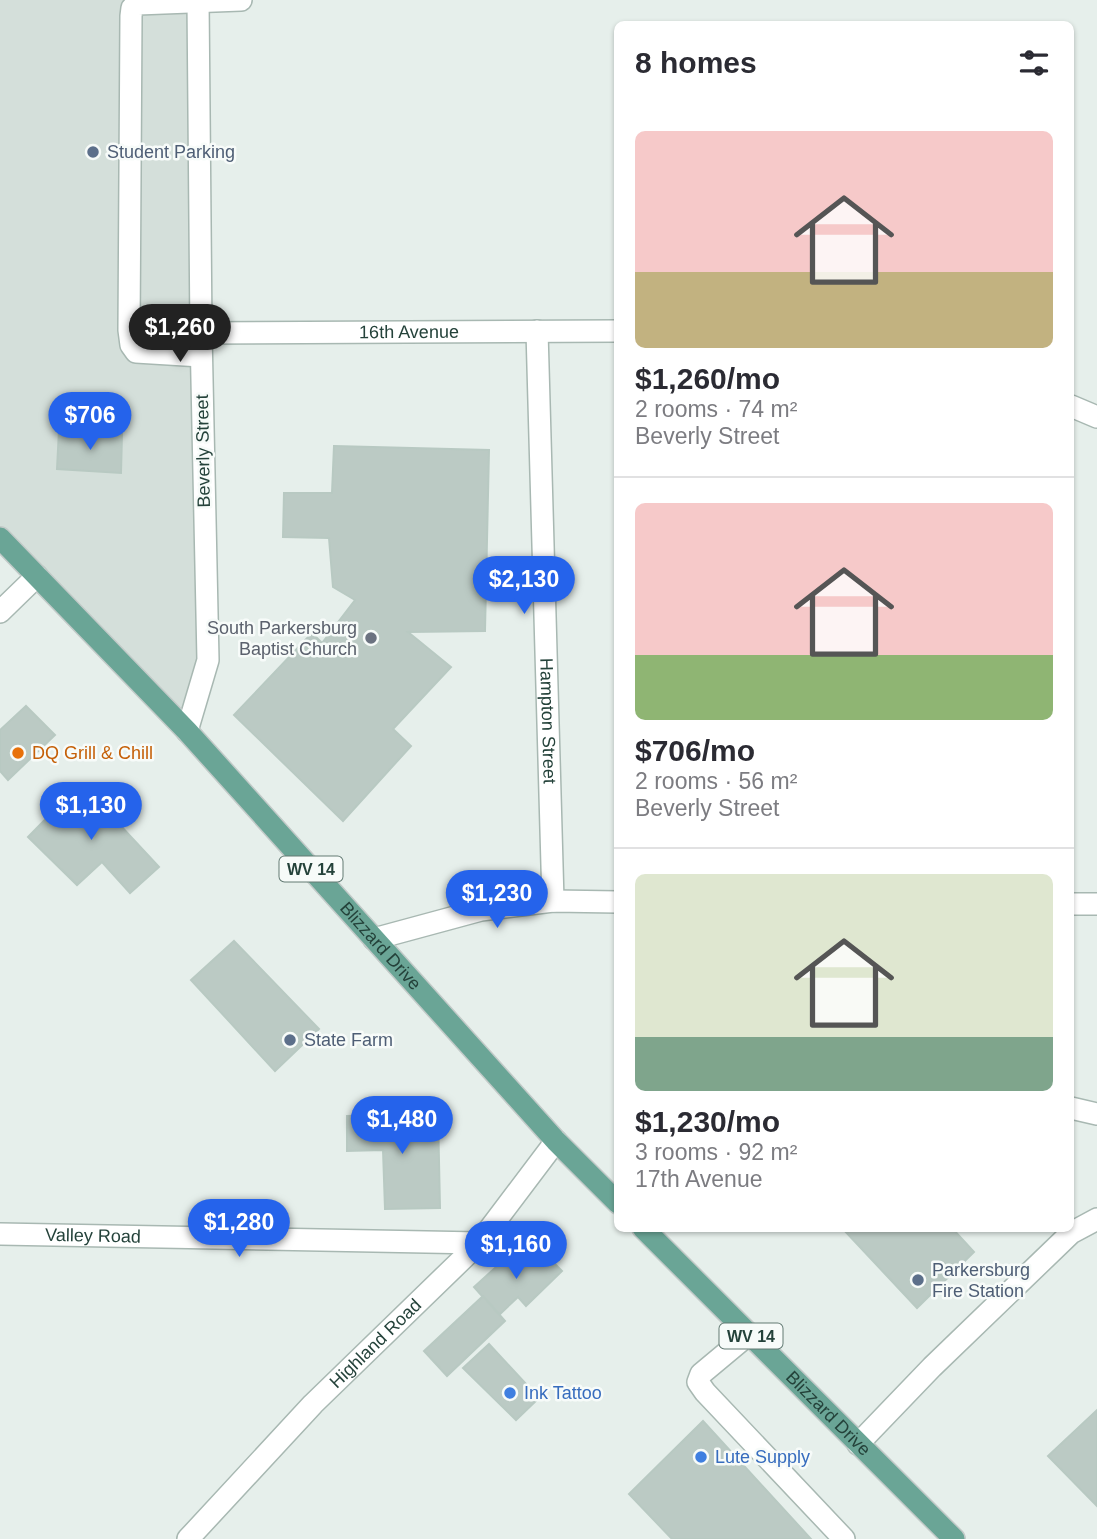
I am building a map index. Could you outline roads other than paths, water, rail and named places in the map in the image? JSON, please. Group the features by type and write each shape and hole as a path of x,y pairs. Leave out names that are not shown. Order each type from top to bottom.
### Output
{"main road":[{"name":"Blizzard Drive","path":"0,538 187,731 556,1141 614,1199"},
{"name":"Blizzard Drive","path":"647,1232 954,1539"}],"street":[{"name":"Beverly Street","path":"187,731 208,660 201,356 198,0"},
{"path":"201,356 136,352 131,345 131,16 132,8 138,4 241,0"},
{"name":"Hampton Street","path":"537,331 553,901"},
{"name":"16th Avenue","path":"201,333 614,331"},
{"path":"1074,407 1097,417"},
{"path":"0,612 37,576"},
{"path":"374,939 481,911 553,901 614,902"},
{"path":"1074,904 1097,904"},
{"path":"1074,1109 1097,1114"},
{"name":"Highland Road","path":"188,1539 313,1404 479,1243 556,1141"},
{"path":"1074,1231 1097,1219"},
{"path":"858,1444 932,1367 1073,1232"},
{"name":"Valley Road","path":"0,1234 479,1243"},
{"path":"749,1334 701,1374 698,1382 844,1539"}],"place":[{"name":"Student Parking","path":"93,152"},
{"name":"South Parkersburg Baptist Church","path":"371,638"},
{"name":"DQ Grill & Chill","path":"18,753"},
{"name":"State Farm","path":"290,1040"},
{"name":"Parkersburg Fire Station","path":"918,1280"},
{"name":"Ink Tattoo","path":"510,1393"},
{"name":"Lute Supply","path":"701,1457"}]}
